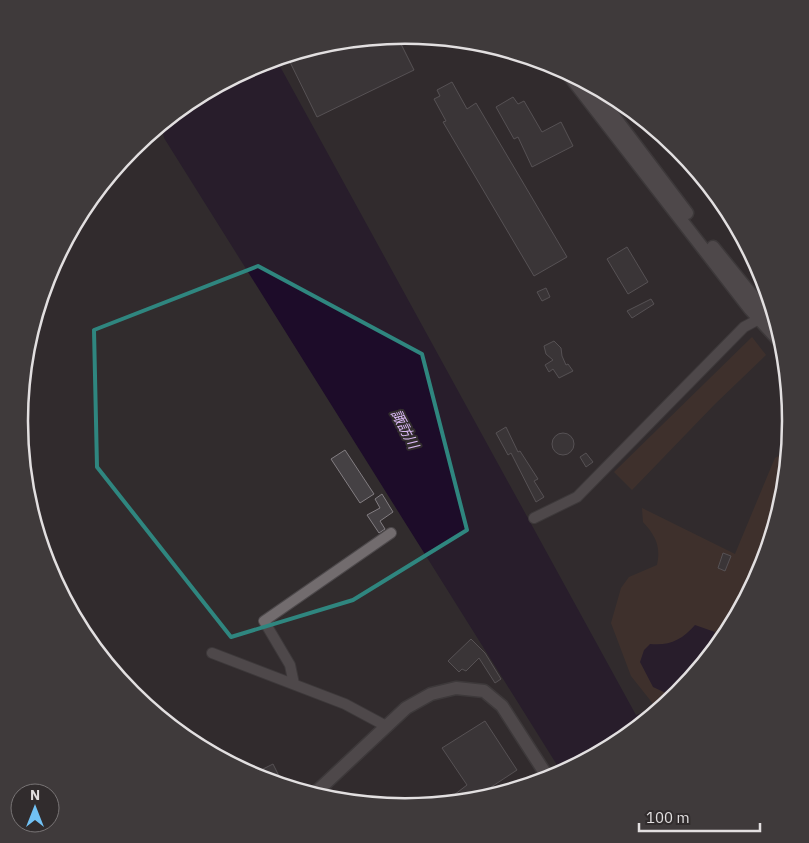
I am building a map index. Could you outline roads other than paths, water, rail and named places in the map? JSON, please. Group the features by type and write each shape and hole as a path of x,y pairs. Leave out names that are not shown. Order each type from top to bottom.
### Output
{"street":[{"path":"578,87 771,332"},
{"path":"600,100 704,235 764,309"},
{"path":"534,518 577,497 744,327 759,319"},
{"path":"294,684 290,665 264,621 391,533"},
{"path":"212,653 344,704 386,726"},
{"path":"320,789 406,708 431,694 456,688 484,691 502,706 544,772"}],"water":[{"name":"諏訪川","path":"280,66 636,715 644,712 634,721 593,748 558,766 164,138 163,132 195,108 238,83"},
{"path":"695,625 715,632 704,651 666,693 653,687 640,662 644,650 650,644 669,643 685,635"}]}
